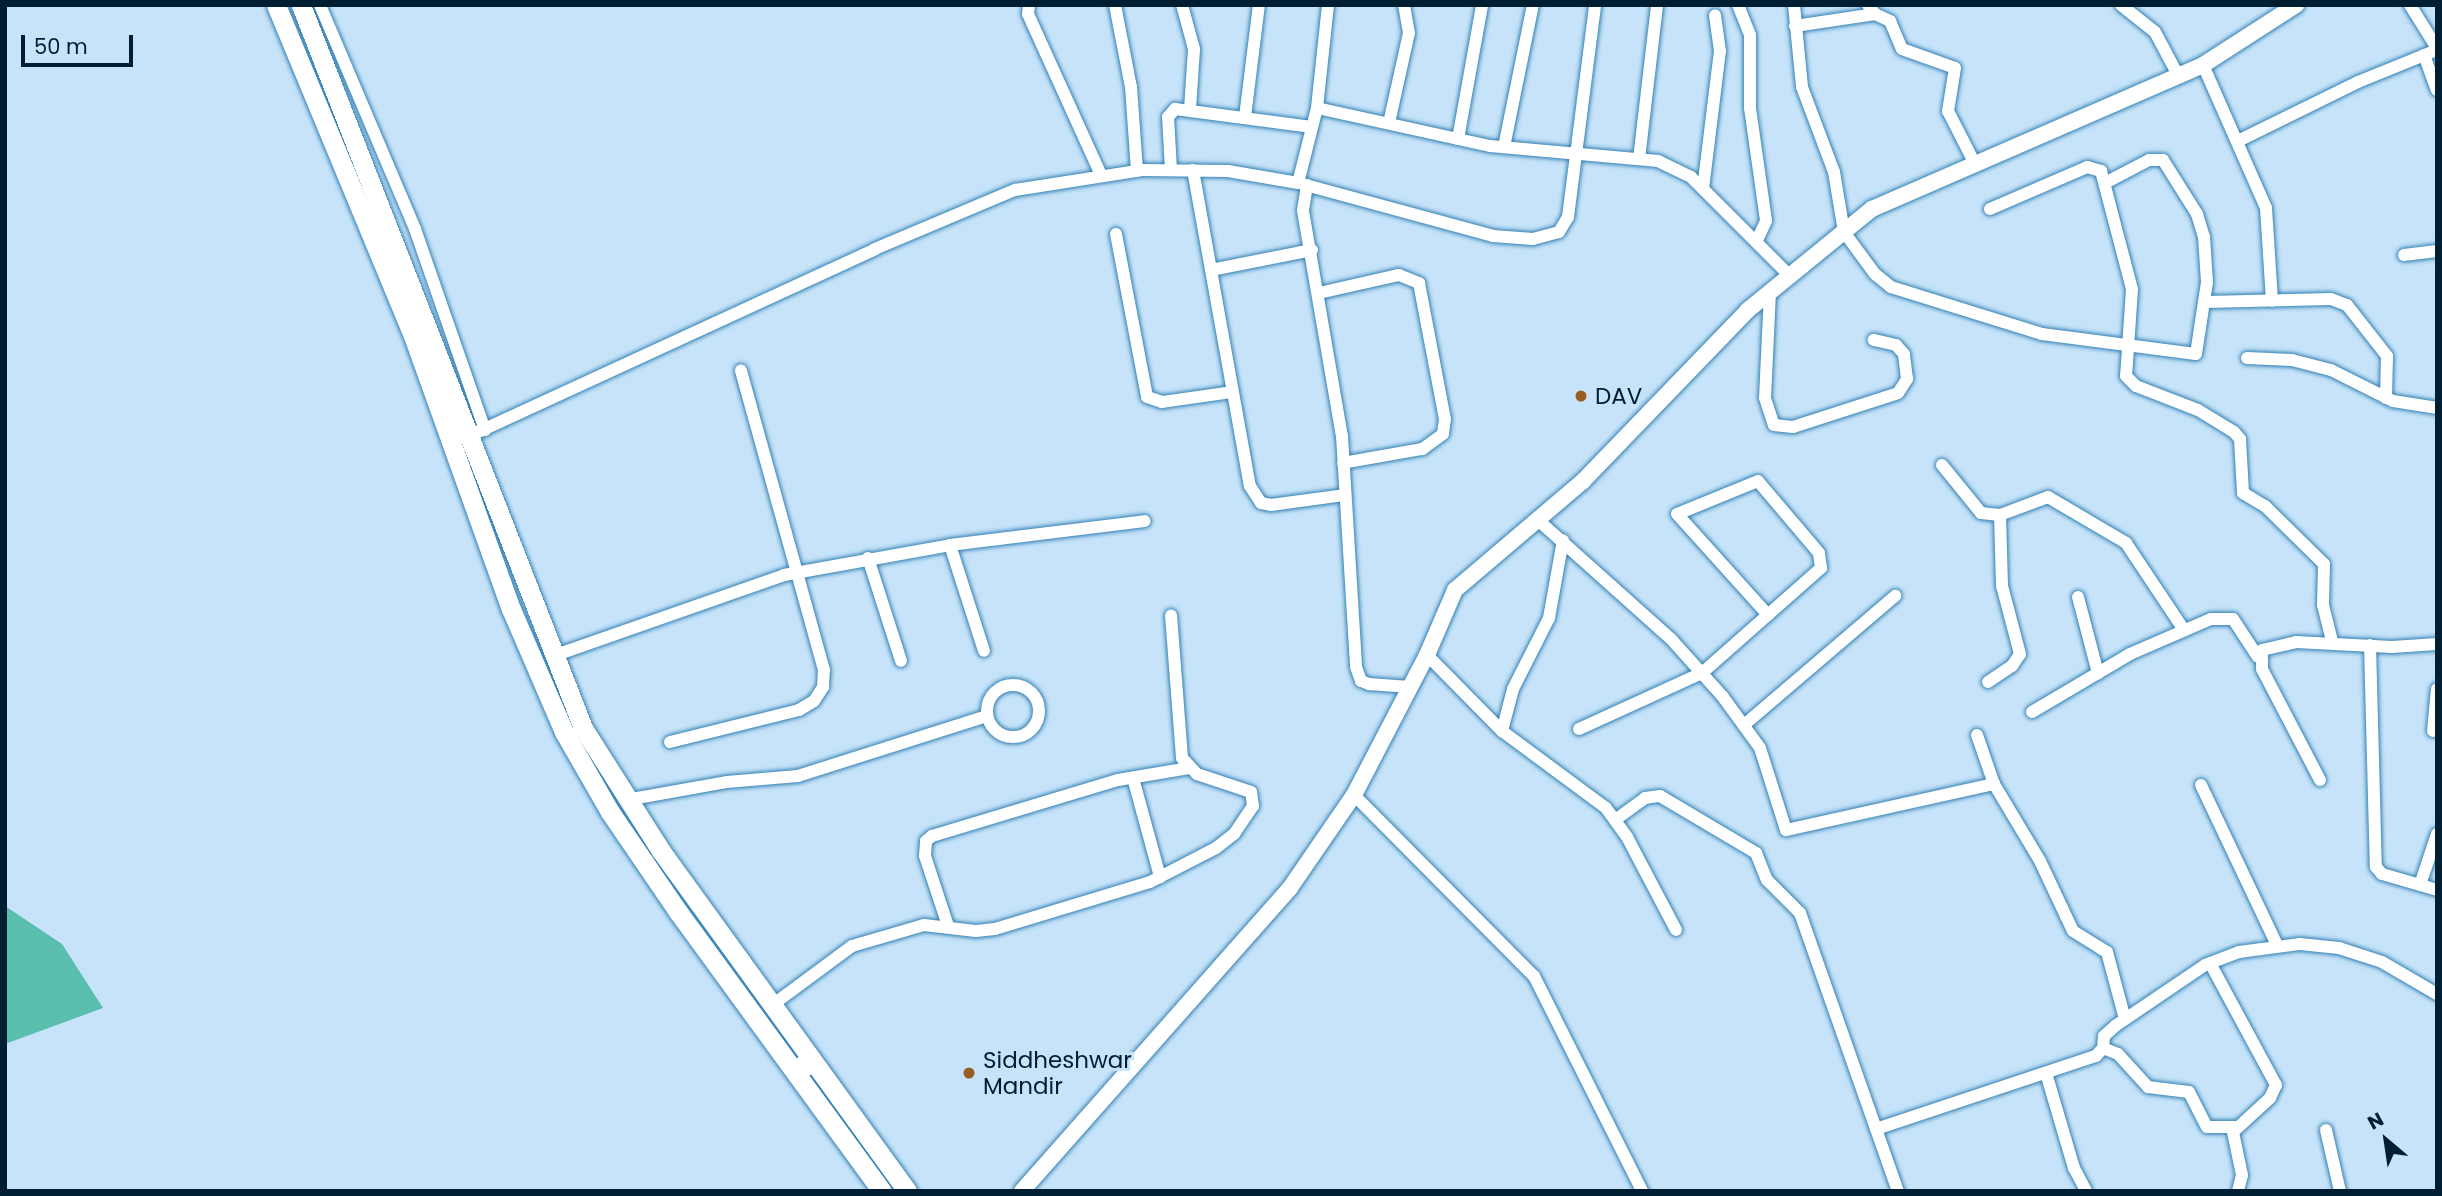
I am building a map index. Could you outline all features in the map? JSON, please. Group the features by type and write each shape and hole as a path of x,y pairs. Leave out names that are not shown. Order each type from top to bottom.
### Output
{"main road":[{"path":"276,5 407,321 450,444 531,657 583,768 679,913 907,1191"},
{"path":"301,5 457,398 478,433 553,656 583,728 626,800 771,1006 804,1066 882,1191"}],"street":[{"path":"320,5 415,229 478,433"},
{"path":"1029,5 1028,14 1101,175"},
{"path":"1115,5 1131,87 1137,171"},
{"path":"1182,5 1194,49 1190,109"},
{"path":"1245,117 1259,5"},
{"path":"1328,5 1317,108 1303,184 1302,205 1319,293 1343,463 1358,676 1369,684 1410,687"},
{"path":"1389,123 1409,33 1404,5"},
{"path":"1458,139 1482,5"},
{"path":"1504,147 1533,5"},
{"path":"450,444 967,209 1015,190 1137,171 1228,171 1303,184 1470,232 1533,239 1552,236 1566,225 1595,5"},
{"path":"1639,159 1657,5"},
{"path":"1738,5 1750,35 1750,108 1766,221 1756,242"},
{"path":"1794,5 1802,87 1834,172 1843,232 1875,274 1900,291 2031,331 2130,348 2196,354 2206,302 2202,229 2167,163 2149,160 2105,183"},
{"path":"2121,5 2155,32 2178,75"},
{"path":"1022,1191 1273,909 1354,795 1427,655 1455,590 1539,521 1770,292 1871,209 2203,65 2296,5"},
{"path":"2238,141 2437,49 2410,5"},
{"path":"1795,26 1871,10 1891,21 1902,49 1955,68 1948,111 1975,164"},
{"path":"1703,189 1720,51 1715,15"},
{"path":"2424,55 2437,90"},
{"path":"2203,65 2266,208 2272,301"},
{"path":"1317,108 1504,147 1658,161 1691,177 1790,276"},
{"path":"1171,170 1168,117 1175,109 1312,127"},
{"path":"1990,209 2087,167 2101,171 2132,289 2129,381 2225,424 2240,439 2243,493 2265,506 2325,564 2323,605 2332,641"},
{"path":"1193,170 1250,486 1261,503 1345,495"},
{"path":"1116,234 1147,397 1162,402 1232,392"},
{"path":"1211,270 1312,250"},
{"path":"2404,255 2437,251"},
{"path":"1319,293 1399,275 1419,283 1445,419 1443,434 1422,449 1343,463"},
{"path":"1770,292 1765,398 1774,425 1793,428 1898,393 1907,379 1904,354 1896,345 1874,340"},
{"path":"2206,302 2331,299 2347,305 2378,339 2386,356 2386,398"},
{"path":"2247,358 2292,360 2331,370 2386,398 2437,408"},
{"path":"670,742 799,710 819,695 824,670 741,370"},
{"path":"1942,465 1975,509 2000,515 2042,497 2073,508 2131,547 2184,630"},
{"path":"1579,729 1702,673 1815,575 1822,561 1758,481 1677,514 1768,615"},
{"path":"1988,681 2012,666 2020,654 2002,586 2000,515"},
{"path":"1539,521 1563,540 1702,673 1744,724 1763,755 1786,830 1845,820 1994,784"},
{"path":"553,656 799,572 950,545 1145,522"},
{"path":"1502,731 1513,689 1549,618 1563,540"},
{"path":"950,545 984,651"},
{"path":"869,558 901,662"},
{"path":"1744,724 1895,596"},
{"path":"2078,597 2098,673"},
{"path":"1171,615 1179,739 1189,768"},
{"path":"2032,712 2098,673 2184,630 2211,619 2233,619 2258,657 2320,780"},
{"path":"2258,657 2279,643 2332,641 2370,645 2437,644"},
{"path":"2370,645 2376,867 2382,874 2437,890"},
{"path":"1427,655 1502,731 1615,820 1676,930"},
{"path":"1009,685 1031,692 1039,707 1030,731 1013,737 996,731 987,716 994,693 1009,685"},
{"path":"2433,731 2437,689"},
{"path":"626,800 727,782 797,776 987,716"},
{"path":"1977,734 1994,784 2040,861 2073,931 2107,952 2125,1019"},
{"path":"771,1006 852,946 925,925 995,929 1160,877 1216,848 1234,834 1253,806 1251,792 1244,787 1189,768 1133,778 932,836 925,856 948,926"},
{"path":"1133,778 1160,877"},
{"path":"2201,785 2277,945"},
{"path":"1354,795 1534,976 1642,1191"},
{"path":"1615,820 1646,798 1660,796 1756,853 1767,880 1800,913 1898,1191"},
{"path":"2420,885 2437,834"},
{"path":"1876,1129 2096,1056 2103,1048 2104,1036 2210,963 2277,945 2356,952 2437,994"},
{"path":"2210,963 2276,1085 2270,1098 2236,1127 2232,1136 2242,1175 2238,1191"},
{"path":"2103,1048 2118,1054 2148,1087 2189,1092 2207,1127 2236,1127"},
{"path":"2046,1073 2074,1168 2086,1191"},
{"path":"2326,1130 2340,1191"}],"shaded area":[{"path":"5,906 62,944 103,1008 5,1044"}],"place":[{"name":"DAV","path":"1581,396"},
{"name":"Siddheshwar Mandir","path":"969,1073"}]}
